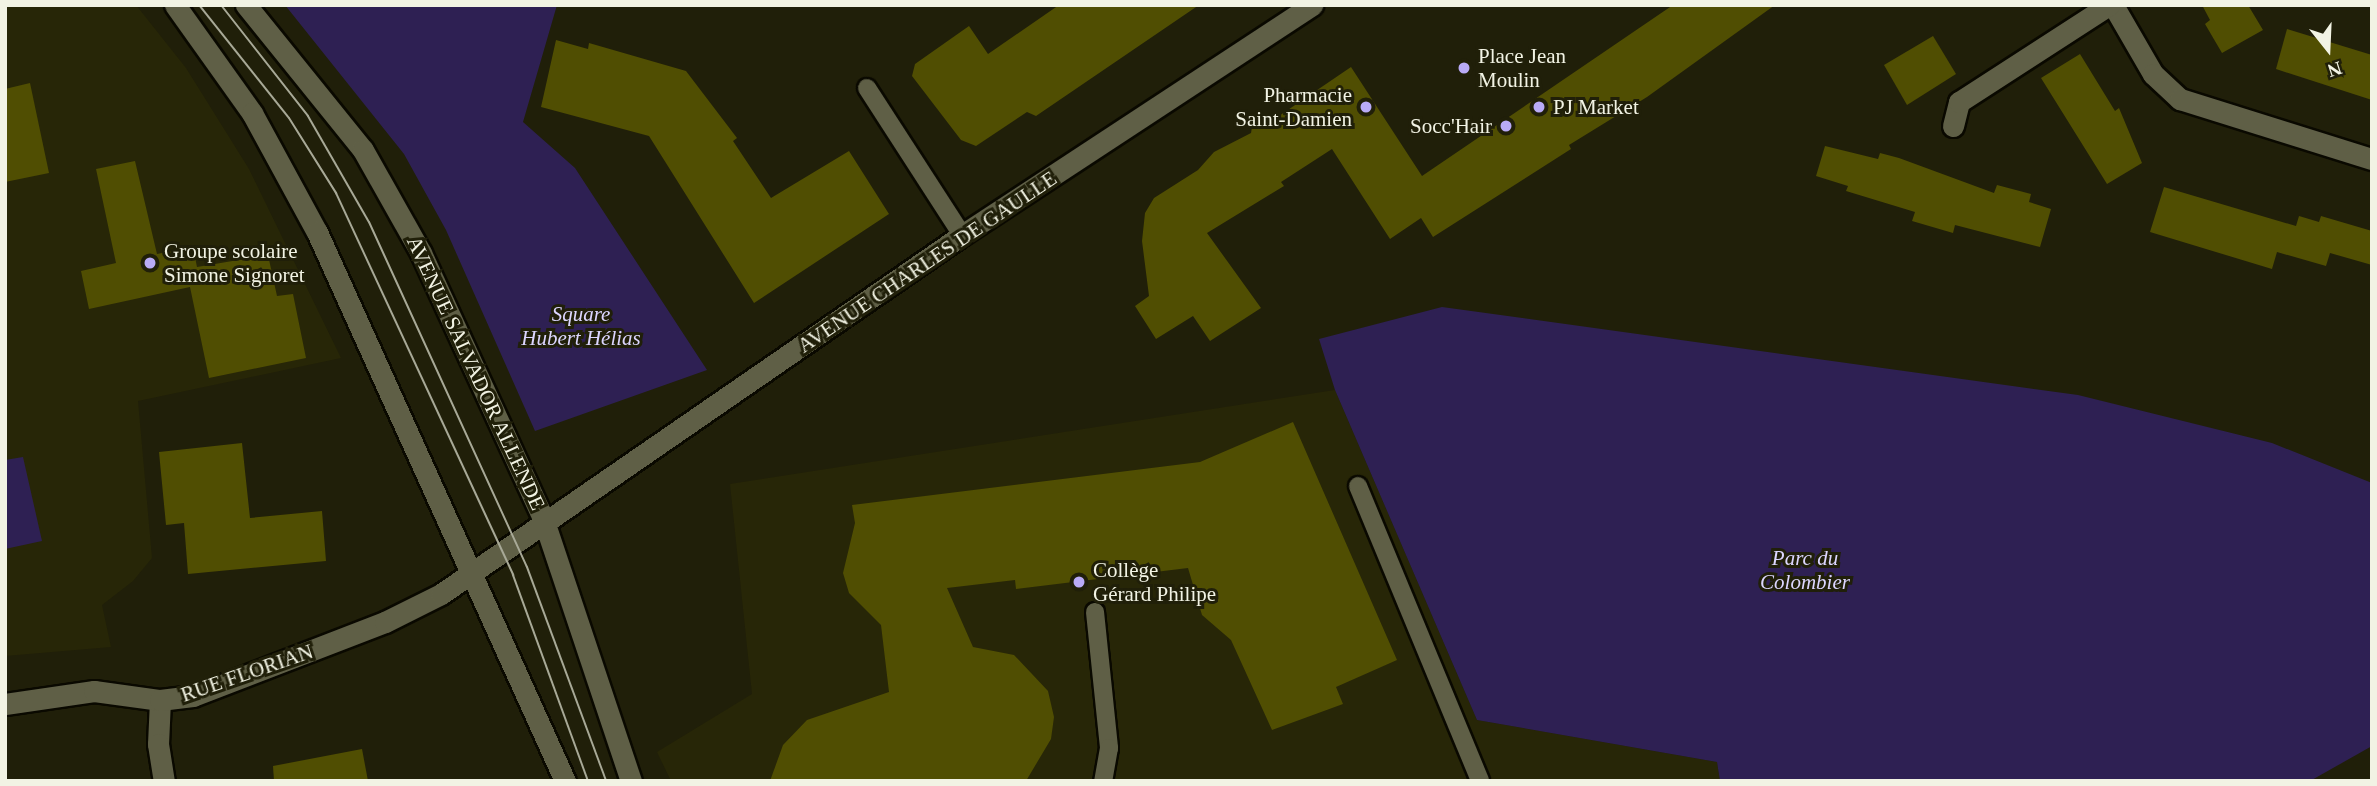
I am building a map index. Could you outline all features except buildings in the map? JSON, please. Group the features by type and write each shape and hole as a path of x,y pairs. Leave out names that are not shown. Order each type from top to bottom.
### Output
{"street":[{"path":"175,5 252,113 293,186 565,781"},
{"name":"AVENUE SALVADOR ALLENDE","path":"246,5 339,118 397,204 544,522 631,781"},
{"name":"AVENUE CHARLES DE GAULLE","path":"472,573 962,235 1312,5"},
{"path":"1953,126 1959,102 2111,5 2153,74 2180,99 2372,159"},
{"name":"RUE FLORIAN","path":"5,704 94,691 160,700 193,696 385,622 472,573"},
{"path":"160,700 158,744 164,781"}],"lane":[{"path":"866,89 962,235"},
{"path":"1358,486 1480,781"},
{"path":"1095,612 1109,748 1103,781"}],"shaded area":[{"name":"Groupe scolaire Simone Signoret","path":"5,5 136,5 186,68 249,169 341,358 138,401 152,558 133,581 102,605 111,647 5,656"},
{"name":"Collège Gérard Philipe","path":"1335,390 1477,720 1717,762 1720,781 671,781 657,752 752,694 730,484"}],"green space":[{"name":"Square Hubert Hélias","path":"285,5 557,5 523,122 575,168 707,370 535,431 446,230 404,154"},
{"name":"Parc du Colombier","path":"1442,307 2078,395 2272,443 2372,483 2372,746 2310,781 1720,781 1717,762 1477,720 1335,390 1319,339"},
{"path":"23,457 42,541 5,549 5,460"}],"tram line":[{"path":"199,5 289,118 336,193 513,575 588,781"},
{"path":"221,5 308,116 369,222 527,567 606,781"}],"place":[{"name":"Place Jean Moulin","path":"1464,68"},
{"name":"Pharmacie Saint-Damien","path":"1366,107"},
{"name":"PJ Market","path":"1539,107"},
{"name":"Socc'Hair","path":"1506,126"},
{"name":"Groupe scolaire Simone Signoret","path":"150,263"},
{"name":"Collège Gérard Philipe","path":"1079,582"}]}
